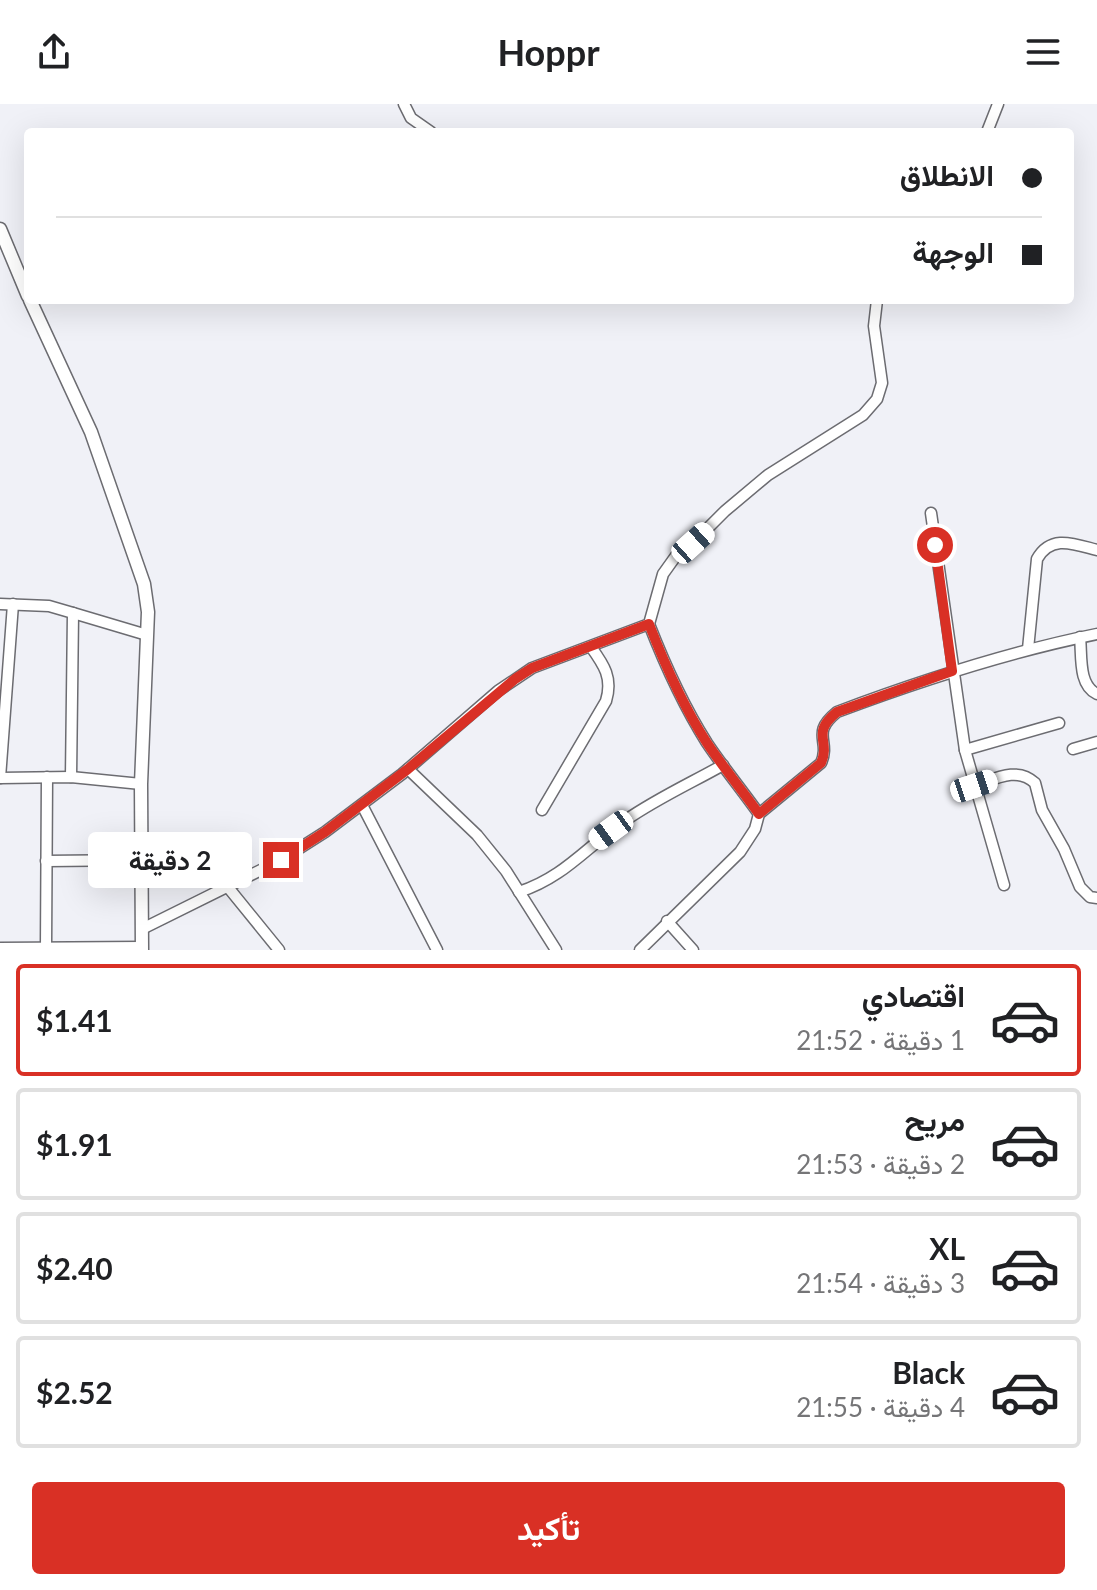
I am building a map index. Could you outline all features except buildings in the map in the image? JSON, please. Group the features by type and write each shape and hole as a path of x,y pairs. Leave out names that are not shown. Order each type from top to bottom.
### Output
{"street":[{"path":"404,104 411,118 425,128"},
{"path":"989,128 998,104"},
{"path":"0,232 24,287"},
{"path":"0,948 142,948 141,784 148,612 144,584 91,432 32,304"},
{"path":"759,814 688,709 671,678 649,624 663,574 678,553 705,533 746,491 863,415 877,399 882,383 874,326 877,304"},
{"path":"931,513 965,750 1004,885"},
{"path":"1028,649 1037,559 1042,550 1058,541 1097,550"},
{"path":"0,604 49,606 147,635"},
{"path":"13,604 0,778 71,777 141,784"},
{"path":"71,777 73,613"},
{"path":"142,929 281,860 362,805 532,668 649,624"},
{"path":"640,950 740,852 755,829 759,814 821,763 825,755 821,735 824,726 837,712 952,671 1028,649 1097,634"},
{"path":"1080,637 1084,680 1088,689 1097,694"},
{"path":"542,810 610,690 605,667 591,647"},
{"path":"965,750 1059,723"},
{"path":"1073,749 1097,742"},
{"path":"519,892 552,879 628,818 723,765"},
{"path":"408,769 477,835 556,950"},
{"path":"974,786 1013,773 1029,777 1035,783 1042,810 1064,849 1080,887 1090,897 1097,898"},
{"path":"46,947 47,777"},
{"path":"362,805 437,950"},
{"path":"46,861 142,860"},
{"path":"227,886 279,950"},
{"path":"667,921 693,950"}],"route":[{"path":"281,860 325,832 408,769 498,691 532,668 649,624 671,678 708,744 759,814 821,763 825,755 821,735 828,719 837,712 952,671 935,545"}]}
